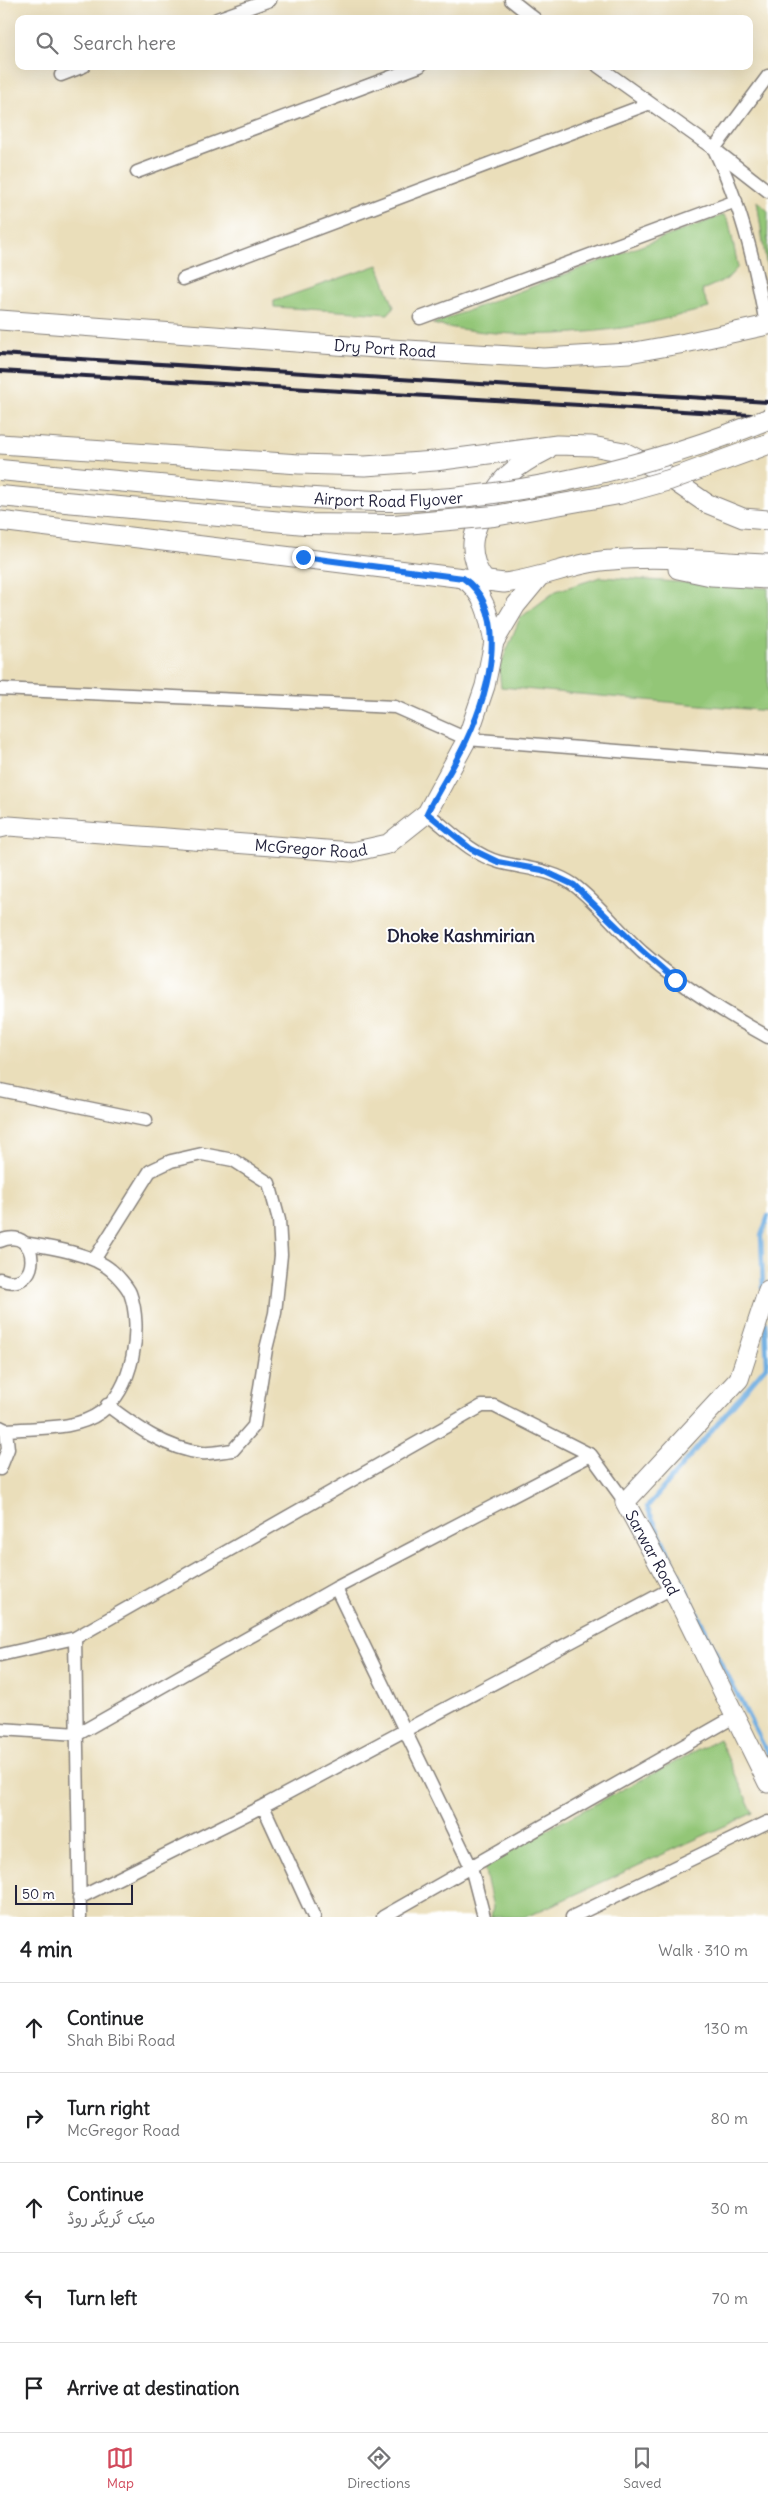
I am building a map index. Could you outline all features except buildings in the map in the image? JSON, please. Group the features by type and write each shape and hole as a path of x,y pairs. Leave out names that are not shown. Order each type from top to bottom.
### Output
{"main road":[{"name":"Airport Road Flyover","path":"0,470 315,498 395,501 448,497 527,486 623,468 724,436 768,418"},
{"name":"Airport Road Flyover","path":"0,496 305,524 394,526 494,516 602,498 669,480 768,444"}],"street":[{"path":"228,15 270,0"},
{"path":"511,0 529,15"},
{"path":"60,75 73,70"},
{"path":"137,172 409,70"},
{"path":"603,70 648,104 714,149 768,191"},
{"path":"714,149 768,76"},
{"path":"183,279 648,104"},
{"path":"714,149 736,201 758,277 767,325"},
{"path":"420,318 736,201"},
{"name":"Dry Port Road","path":"0,320 390,349 544,358 629,353 685,344 767,325"},
{"path":"0,444 299,464 365,466 435,461 557,445 592,446 624,452 658,470 706,503 743,518 768,520"},
{"path":"486,582 481,577 474,560 472,542 490,499 506,476 532,458 557,445"},
{"path":"0,521 504,584 577,565 635,559 768,564"},
{"path":"635,559 711,576 768,579"},
{"path":"494,642 516,605 541,575"},
{"path":"463,578 479,591 494,642"},
{"name":"McGregor Road","path":"0,828 9,826 352,852 388,844 427,813 467,739 485,686 494,642"},
{"path":"0,689 395,707 467,739 768,763"},
{"path":"427,813 471,849 498,862 542,870 574,885 675,980 714,1006 768,1037"},
{"path":"0,1090 146,1120"},
{"path":"94,1260 150,1171 171,1161 202,1154 233,1160 269,1183 279,1220 281,1255 275,1313 266,1349 254,1426 233,1450 203,1454 170,1445 132,1423 107,1405"},
{"path":"0,1241 12,1238 24,1243 94,1260 111,1270 130,1292 136,1340 128,1377 102,1412 73,1425 3,1429 8,1449 0,1469"},
{"path":"0,1279 13,1282 20,1280 30,1270 32,1255 24,1243"},
{"name":"Sarwar Road","path":"768,1290 739,1379 625,1502 672,1588 768,1783"},
{"path":"0,1655 75,1638 482,1406 494,1406 592,1455 625,1502"},
{"path":"0,1729 78,1734 336,1588 592,1455"},
{"path":"336,1588 471,1867 484,1917"},
{"path":"79,1898 262,1806 672,1588"},
{"path":"75,1638 80,1917"},
{"path":"383,1917 734,1717"},
{"path":"262,1806 314,1917"},
{"path":"572,1917 768,1822"}],"green space":[{"path":"757,201 768,211 767,270"},
{"path":"724,215 729,222 738,267 727,279 702,290 709,308 634,326 558,334 482,332 432,324"},
{"path":"378,265 394,307 388,314 274,307 274,301"},
{"path":"601,577 768,588 768,711 501,687 499,669 520,618 556,591"},
{"path":"719,1739 753,1813 526,1917 491,1917 493,1907 483,1863"}],"waterway":[{"path":"763,1288 761,1236 768,1216"},
{"path":"765,1323 767,1365 647,1507 719,1659 768,1754"}],"railway":[{"path":"0,354 768,402"},
{"path":"0,371 768,416"}],"district":[{"name":"Dhoke Kashmirian","path":"461,936"}],"route":[{"path":"303,557 463,578 479,591 486,607 494,642 485,686 467,739 443,780 427,813 458,836 471,849 498,862 542,870 574,885 675,980"}]}
